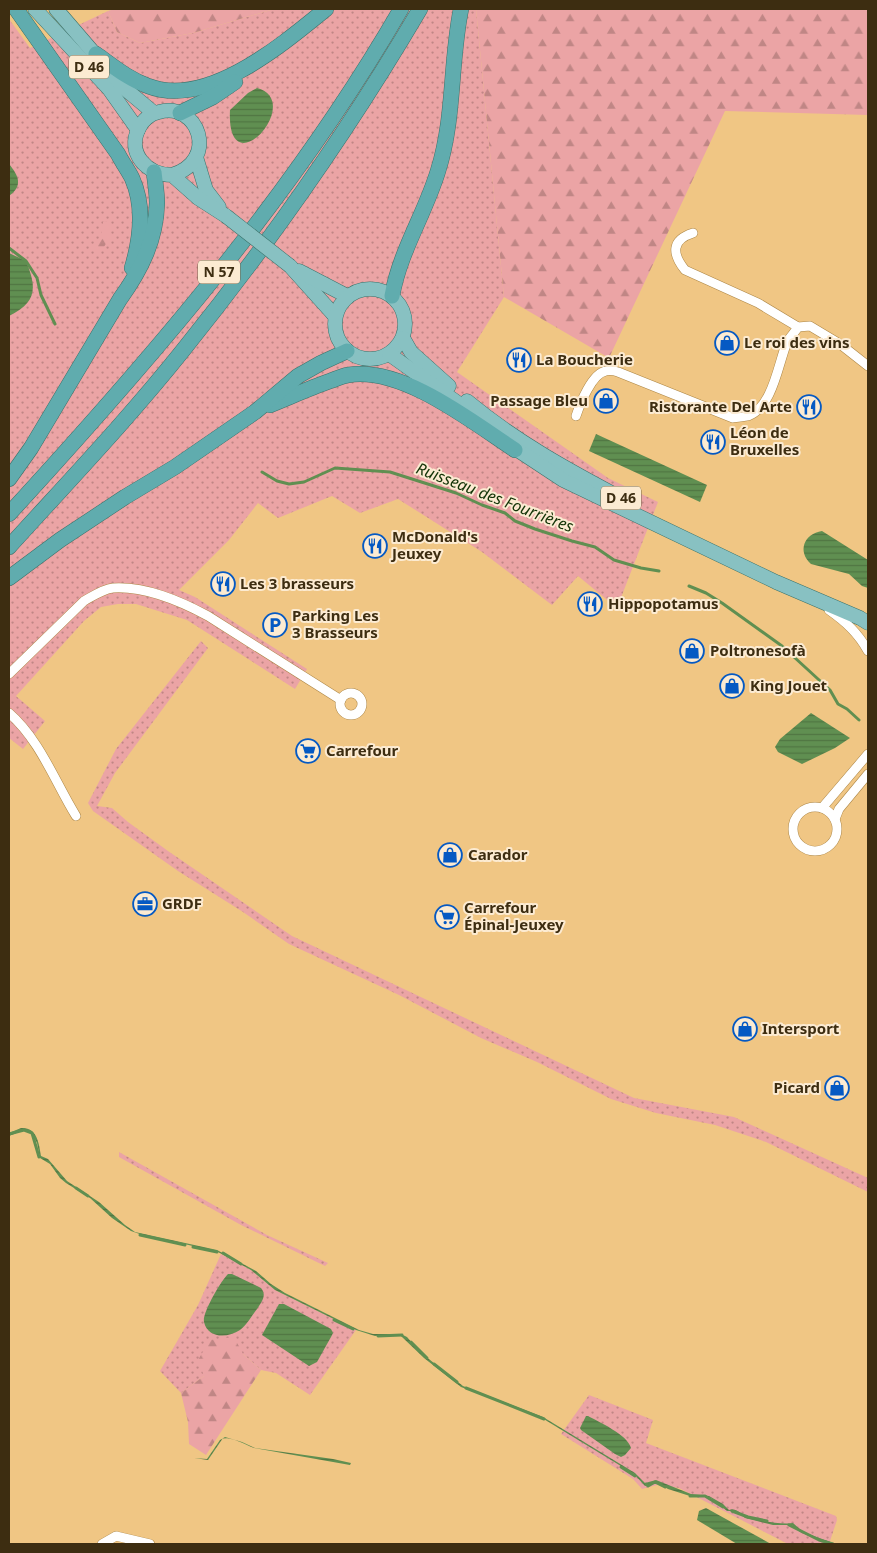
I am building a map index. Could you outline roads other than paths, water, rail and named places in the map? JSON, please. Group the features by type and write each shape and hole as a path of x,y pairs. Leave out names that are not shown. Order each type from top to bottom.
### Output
{"highway":[{"path":"16,9 118,154 132,179 141,218 140,232 131,273 120,299"},
{"path":"96,54 124,75 148,87 173,91 192,90 229,77 264,56 326,9"},
{"name":"N 57","path":"9,514 108,404 204,292 262,218 333,118 401,9"},
{"name":"N 57","path":"9,547 120,424 228,294 298,200 351,121 420,9"},
{"path":"392,296 396,277 438,172 446,142 451,112 453,75 461,9"},
{"path":"180,113 213,96 244,76 264,56"},
{"path":"9,479 31,448 120,299 136,276 147,254 152,238 157,203 154,172"},
{"path":"9,578 60,540 175,467 255,412 298,376 347,351"},
{"path":"255,412 310,388 349,375 381,376 409,384 446,405 515,450"}],"main road":[{"name":"D 46","path":"35,9 109,88 138,130"},
{"name":"D 46","path":"56,9 124,88 154,113"},
{"path":"162,110 180,113 194,123 198,131 200,140 196,158 182,172 163,175 154,172 140,159 136,150 135,140 138,130 147,117 154,113 162,110"},
{"path":"196,158 206,190 226,216"},
{"path":"172,175 198,198 226,216 290,266 335,316"},
{"path":"290,266 347,296"},
{"path":"365,288 384,291 392,296 400,306 405,318 403,338 395,349 379,358 368,359 357,357 347,351 339,342 335,329 335,316 347,296 365,288"},
{"name":"D 46","path":"403,338 412,352 437,376 478,411 522,443 631,503 825,596 868,612"},
{"name":"D 46","path":"389,354 470,412 515,450 563,480 776,582 868,623"}],"street":[{"path":"693,233 684,236 677,242 675,250 678,261 686,270 758,303 798,326 810,326 840,344 868,366"},
{"path":"576,416 581,401 594,379 601,372 608,370 618,372 733,418 748,416 758,410 766,398 776,378 788,341 798,326"},
{"path":"776,582 827,608 854,630 868,651"},
{"path":"9,674 84,600 111,588 158,594 186,604 341,700"},
{"path":"9,713 17,720 36,745 76,816"},
{"path":"822,808 867,754"},
{"path":"835,820 839,809 868,774"},
{"path":"822,808 830,812 835,820 838,827 836,836 826,848 810,850 799,843 794,830 794,823 799,814 806,809 822,808"},
{"path":"102,1544 116,1536 150,1544"}],"waterway":[{"name":"Ruisseau des Fourrières","path":"9,248 26,261 37,278 41,295 55,324"},
{"name":"Ruisseau des Fourrières","path":"262,472 277,481 289,484 304,482 335,468 390,472 456,493 505,513 515,521 535,529 595,547 614,560 659,571"},
{"name":"Ruisseau des Fourrières","path":"689,586 706,593 722,603 782,646 830,690 838,704 859,720"},
{"path":"9,1134 24,1130 32,1133 39,1157"},
{"path":"76,1188 88,1196"},
{"path":"140,1235 185,1245"},
{"path":"193,1247 217,1252"},
{"path":"223,1253 241,1264"},
{"path":"334,1320 353,1329"},
{"path":"378,1336 402,1335"},
{"path":"411,1342 427,1358"},
{"path":"434,1364 457,1382"},
{"path":"466,1388 544,1419"},
{"path":"621,1467 635,1476"},
{"path":"646,1484 648,1486 655,1482 665,1487"},
{"path":"690,1496 705,1496 723,1507"},
{"path":"732,1511 767,1521"},
{"path":"789,1525 819,1540 833,1544"}],"place":[{"name":"Le roi des vins","path":"727,343"},
{"name":"La Boucherie","path":"519,360"},
{"name":"Passage Bleu","path":"606,401"},
{"name":"Ristorante Del Arte","path":"809,407"},
{"name":"Léon de Bruxelles","path":"713,442"},
{"name":"McDonald's Jeuxey","path":"375,546"},
{"name":"Les 3 brasseurs","path":"223,584"},
{"name":"Hippopotamus","path":"590,604"},
{"name":"Parking Les 3 Brasseurs","path":"275,625"},
{"name":"Poltronesofà","path":"692,651"},
{"name":"King Jouet","path":"732,686"},
{"name":"Carrefour","path":"308,751"},
{"name":"Carador","path":"450,855"},
{"name":"GRDF","path":"145,904"},
{"name":"Carrefour Épinal-Jeuxey","path":"447,917"},
{"name":"Intersport","path":"745,1029"},
{"name":"Picard","path":"837,1088"}]}
